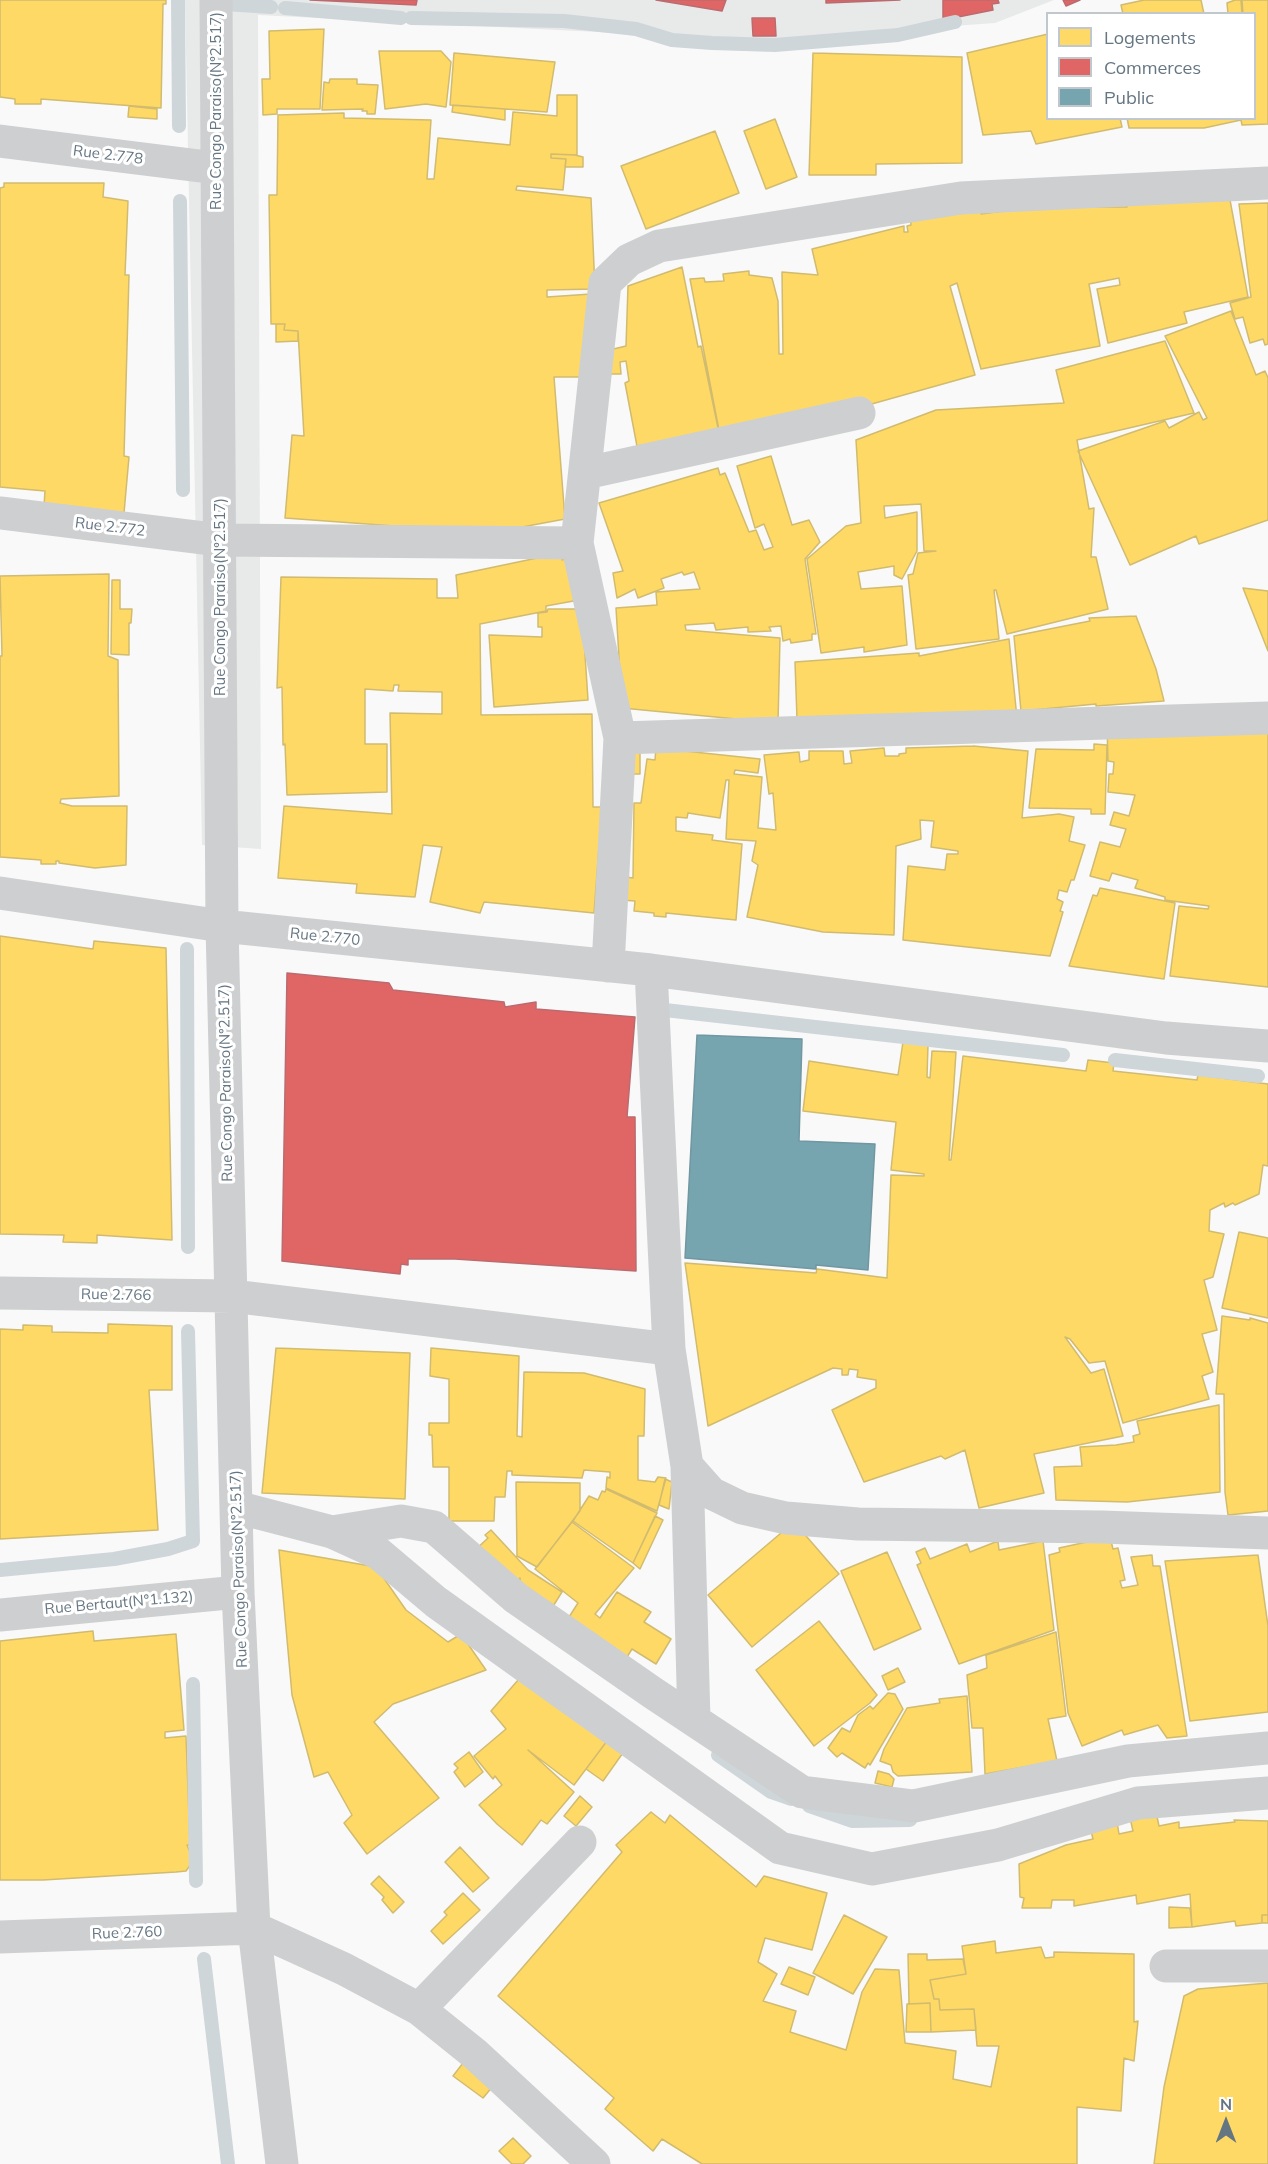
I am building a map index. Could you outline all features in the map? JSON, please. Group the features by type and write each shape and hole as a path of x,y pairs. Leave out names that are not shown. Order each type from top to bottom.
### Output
{"street":[{"name":"Rue Congo Paraiso(N°2.517)","path":"216,0 222,926 238,1592 254,1928 282,2164"},
{"name":"Rue 2.778","path":"0,141 216,168"},
{"path":"608,966 620,738 577,543 605,283 629,260 659,246 961,198 1268,183"},
{"path":"586,472 859,413"},
{"name":"Rue 2.772","path":"0,513 220,540 577,543"},
{"path":"620,738 1268,718"},
{"name":"Rue 2.770","path":"0,893 222,926 651,970 1166,1038 1268,1046"},
{"path":"651,970 669,1349 687,1466 694,1720"},
{"name":"Rue 2.766","path":"0,1293 232,1296 669,1349"},
{"path":"687,1466 711,1493 742,1508 786,1518 858,1524 1102,1527 1268,1533"},
{"path":"236,1507 332,1532 378,1553 436,1602 780,1848 872,1869 998,1845 1138,1803 1268,1793"},
{"path":"332,1532 400,1521 434,1527 516,1598 802,1792 914,1806 1128,1761 1268,1748"},
{"name":"Rue Bertaut(N°1.132)","path":"0,1614 238,1592"},
{"path":"419,2009 580,1842"},
{"path":"254,1928 344,1969 419,2009 476,2055 594,2164"},
{"name":"Rue 2.760","path":"0,1937 254,1928"},
{"path":"1166,1966 1268,1966"}],"shaded area":[{"path":"185,0 1054,0 995,23 757,40 258,15 261,849 202,845"}],"building: Logements":[{"path":"0,0 166,0 166,4 163,4 161,108 41,99 41,104 15,104 15,99 0,97"},
{"path":"1144,0 1201,0 1204,12 1123,12 1121,5"},
{"path":"1241,0 1268,0 1268,124 1242,125 1241,120 1256,120 1256,12 1242,12"},
{"path":"1242,0 1243,12 1228,12 1227,3"},
{"path":"324,29 320,109 277,109 277,114 263,115 262,79 270,79 269,31"},
{"path":"1046,34 1046,120 1120,120 1122,127 1036,144 1031,131 983,135 967,53"},
{"path":"379,51 441,51 451,62 446,107 426,104 385,109"},
{"path":"454,53 555,62 547,112 450,105"},
{"path":"813,53 962,57 962,163 876,164 876,175 809,175"},
{"path":"330,79 357,79 357,84 378,85 375,114 367,114 367,111 362,111 363,109 322,110 324,82 329,83"},
{"path":"557,95 577,95 577,155 551,154 551,158 566,159 563,190 517,186 516,190 591,198 595,289 547,290 547,297 591,294 595,377 554,377 565,519 490,533 285,518 292,435 304,436 298,331 284,330 285,324 271,324 269,195 277,195 278,115 344,113 344,118 431,120 427,179 434,179 438,138 510,145 513,112 557,116"},
{"path":"453,105 505,109 505,120 452,112"},
{"path":"129,106 157,109 157,119 128,117"},
{"path":"775,119 797,177 766,189 744,131"},
{"path":"1127,120 1241,120 1204,128 1129,128"},
{"path":"715,131 739,193 646,229 621,166"},
{"path":"551,154 583,157 583,167 565,167 566,159 551,158"},
{"path":"4,183 104,183 103,197 128,201 125,275 129,275 124,456 129,457 124,513 44,506 45,491 0,487 0,188 4,187"},
{"path":"1230,200 1248,297 1184,312 1187,323 1108,343 1097,289 1120,285 1119,278 1089,284 1100,346 981,369 957,283 950,286 975,375 722,446 690,279 704,278 705,282 724,281 723,274 749,271 749,275 772,278 778,301 779,354 783,354 782,272 818,275 812,249 904,226 904,232 908,232 907,226 911,225 910,213 981,208 981,214 1004,211 1004,207 1127,207 1126,201"},
{"path":"1268,203 1268,344 1265,345 1263,339 1250,343 1243,317 1235,319 1230,303 1251,297 1239,204"},
{"path":"682,267 722,447 640,462 625,383 629,381 626,361 620,362 621,374 603,374 601,352 626,346 628,286"},
{"path":"1231,311 1256,375 1265,371 1268,378 1268,520 1199,544 1196,536 1130,565 1078,451 1165,421 1169,428 1199,412 1203,420 1207,418 1165,336"},
{"path":"276,324 285,324 284,330 298,331 298,341 276,342"},
{"path":"1165,341 1194,413 1077,440 1089,509 1094,508 1091,557 1096,557 1108,609 1007,634 996,590 994,590 999,639 916,649 908,575 913,574 918,553 936,551 924,551 921,504 884,506 885,518 917,512 917,551 902,579 894,575 894,566 858,572 861,589 902,586 907,645 864,652 864,647 821,653 807,559 846,526 861,523 856,440 936,410 1064,403 1056,370"},
{"path":"771,456 792,525 809,520 820,542 805,559 816,634 812,634 812,640 791,643 790,639 783,641 781,626 769,627 771,631 748,632 748,627 716,630 714,623 685,625 686,630 780,638 778,723 622,708 616,608 657,605 656,592 700,589 694,572 684,575 682,572 661,579 664,588 638,598 635,589 617,598 613,573 623,571 599,503 718,468 720,475 725,473 749,532 756,530 764,550 773,547 764,524 755,528 737,466"},
{"path":"561,553 562,560 570,557 579,600 546,606 546,611 480,624 481,715 592,714 593,807 602,807 594,913 484,902 480,913 430,902 442,847 423,845 415,897 356,893 357,884 278,878 284,806 392,814 390,713 442,714 442,692 398,691 399,685 394,685 393,691 365,689 365,744 387,744 387,792 287,795 282,687 277,688 281,577 437,579 437,598 458,598 456,575"},
{"path":"109,574 108,656 118,660 119,796 61,799 60,803 72,806 127,806 126,865 95,868 59,863 59,861 56,861 56,864 41,864 41,860 0,857 0,656 2,656 0,576"},
{"path":"112,580 120,580 120,609 132,609 131,623 129,623 129,655 111,654"},
{"path":"1243,588 1268,591 1268,651"},
{"path":"548,609 582,609 588,700 494,707 489,635 542,637 542,627 538,627 538,613 547,612"},
{"path":"1136,616 1156,669 1164,701 1021,711 1014,636 1090,621 1089,618"},
{"path":"1009,639 1017,718 797,719 795,662 919,653 919,656"},
{"path":"1107,726 1268,730 1268,987 1170,976 1179,906 1208,909 1209,906 1165,900 1165,897 1135,888 1138,880 1112,873 1109,881 1090,876 1100,842 1120,847 1126,829 1110,825 1114,812 1129,816 1135,795 1108,792 1109,774 1113,774 1114,762 1108,761"},
{"path":"1094,744 1107,745 1105,814 1091,814 1091,809 1029,808 1036,749 1094,750"},
{"path":"973,746 1028,751 1022,818 1059,814 1074,817 1069,841 1085,845 1074,880 1071,880 1067,892 1059,890 1057,899 1063,902 1060,911 1063,912 1050,956 903,940 908,866 945,870 947,854 958,854 958,851 931,847 934,821 920,820 921,839 896,846 894,935 823,932 747,917 758,865 752,861 756,841 726,839 729,780 726,780 720,818 688,813 687,818 676,817 676,831 713,835 712,840 742,844 736,920 666,913 666,917 654,916 654,913 634,911 635,901 622,900 625,877 633,878 634,803 641,803 647,759 655,760 656,748 760,759 758,773 735,770 734,774 762,777 758,828 776,830 773,793 769,794 764,755 799,752 800,762 809,760 809,751 843,751 844,764 852,763 850,751 884,748 885,756 899,756 899,754 906,753 906,748"},
{"path":"628,749 640,749 640,774 629,774"},
{"path":"1100,888 1175,903 1164,979 1069,966 1093,895 1097,896"},
{"path":"0,936 93,949 94,941 166,948 172,1240 97,1235 97,1243 63,1242 64,1235 0,1234"},
{"path":"903,1042 928,1045 927,1077 930,1078 932,1051 956,1052 949,1160 951,1160 963,1056 1086,1071 1088,1060 1114,1063 1113,1071 1197,1080 1198,1075 1268,1084 1268,1166 1263,1165 1259,1194 1235,1205 1233,1203 1225,1207 1224,1203 1210,1210 1209,1231 1224,1234 1213,1277 1204,1280 1217,1330 1202,1334 1213,1372 1202,1376 1209,1399 1123,1423 1105,1361 1089,1363 1070,1339 1065,1337 1091,1373 1104,1369 1123,1436 1034,1454 1044,1493 979,1508 965,1450 945,1459 941,1456 864,1482 832,1410 876,1388 876,1380 857,1377 858,1370 849,1369 848,1375 842,1375 842,1369 833,1368 708,1426 685,1263 816,1273 817,1269 887,1278 891,1175 924,1176 924,1174 891,1170 896,1122 803,1111 809,1061 898,1075"},
{"path":"1239,1232 1268,1238 1268,1318 1222,1308"},
{"path":"1222,1316 1250,1320 1250,1318 1268,1323 1268,1511 1228,1515 1225,1492 1224,1394 1216,1394"},
{"path":"108,1324 172,1326 172,1390 149,1390 158,1530 0,1539 0,1329 23,1330 23,1325 52,1326 52,1332 108,1333"},
{"path":"276,1348 410,1353 405,1499 262,1493"},
{"path":"431,1348 519,1356 517,1436 522,1437 524,1372 584,1373 645,1389 644,1436 638,1436 638,1480 655,1482 658,1477 666,1478 657,1511 606,1488 610,1472 584,1470 582,1478 512,1475 512,1471 507,1471 505,1497 495,1497 494,1521 449,1521 449,1467 433,1467 432,1435 429,1435 429,1423 449,1423 449,1379 430,1376"},
{"path":"1219,1405 1220,1492 1127,1502 1056,1500 1054,1467 1082,1466 1080,1447 1134,1442 1133,1436 1140,1434 1137,1421"},
{"path":"665,1479 672,1482 669,1509 659,1505"},
{"path":"516,1482 580,1483 580,1511 537,1567 517,1556"},
{"path":"606,1489 657,1513 633,1563 573,1521 589,1496 598,1500 602,1491 605,1492"},
{"path":"655,1516 663,1520 640,1569 633,1563"},
{"path":"572,1522 634,1568 595,1614 600,1618 617,1592 651,1612 644,1622 671,1639 656,1664 632,1649 622,1665 562,1628 578,1603 535,1569"},
{"path":"794,1522 839,1574 752,1647 708,1595"},
{"path":"491,1530 528,1570 562,1592 550,1611 520,1581 520,1578 515,1583 473,1552 488,1538 485,1535"},
{"path":"1110,1537 1113,1549 1118,1548 1125,1580 1120,1581 1122,1588 1138,1585 1131,1557 1152,1555 1153,1566 1160,1566 1187,1736 1167,1738 1158,1725 1124,1735 1122,1730 1082,1746 1068,1713 1049,1555 1060,1552 1059,1548"},
{"path":"998,1541 999,1550 1043,1541 1054,1630 959,1664 917,1565 921,1563 916,1552 925,1548 930,1559 967,1544 970,1552"},
{"path":"279,1550 376,1567 406,1610 448,1642 461,1634 486,1670 393,1704 374,1722 439,1798 367,1854 344,1823 352,1815 328,1772 314,1777 292,1695"},
{"path":"887,1552 921,1629 874,1650 841,1571"},
{"path":"1258,1555 1268,1626 1268,1712 1190,1721 1165,1561"},
{"path":"819,1621 877,1695 870,1703 814,1746 756,1670"},
{"path":"93,1631 94,1641 176,1634 184,1730 165,1732 165,1738 186,1736 190,1845 187,1845 192,1857 191,1864 186,1871 176,1872 43,1880 0,1880 0,1641"},
{"path":"1056,1632 1066,1716 1048,1719 1057,1761 985,1774 983,1728 972,1728 967,1675 987,1668 986,1655"},
{"path":"898,1668 905,1682 888,1690 882,1676"},
{"path":"526,1671 610,1737 574,1785 528,1750 574,1792 547,1824 541,1820 522,1845 479,1805 502,1785 495,1776 493,1779 474,1756 506,1729 491,1711"},
{"path":"888,1693 895,1694 903,1709 870,1765 868,1763 865,1768 842,1753 837,1757 828,1748 842,1728 850,1732 858,1715 870,1706 873,1709"},
{"path":"967,1696 972,1772 898,1776 893,1772 891,1765 880,1761 884,1749 907,1708 940,1703 939,1699"},
{"path":"610,1737 625,1750 603,1781 586,1769"},
{"path":"469,1752 483,1772 465,1787 454,1772 458,1768 454,1764"},
{"path":"878,1771 889,1774 894,1779 892,1787 875,1783"},
{"path":"580,1796 592,1807 576,1826 564,1816"},
{"path":"651,1812 665,1823 670,1815 756,1887 764,1876 827,1893 812,1950 765,1938 758,1962 777,1974 763,2001 796,2011 790,2032 846,2050 862,1992 875,1969 899,1970 905,2043 956,2051 953,2079 991,2087 999,2046 977,2046 974,2009 940,2010 939,1999 934,1999 930,1980 966,1974 962,1946 995,1941 996,1953 1041,1947 1045,1958 1054,1957 1054,1952 1134,1954 1134,2022 1138,2021 1134,2061 1124,2058 1121,2111 1077,2107 1077,2164 702,2164 662,2139 653,2151 605,2109 614,2098 498,1996 622,1852 616,1845"},
{"path":"1156,1812 1159,1826 1179,1822 1179,1828 1235,1822 1234,1820 1268,1821 1268,1915 1262,1915 1262,1923 1236,1926 1235,1921 1192,1927 1190,1894 1137,1904 1136,1895 1074,1906 1074,1900 1052,1900 1051,1908 1022,1908 1024,1898 1020,1897 1019,1864 1066,1845 1093,1839 1090,1827 1117,1822 1119,1834 1133,1831 1130,1818"},
{"path":"460,1847 489,1878 473,1892 445,1862"},
{"path":"379,1876 404,1902 393,1913 382,1900 384,1897 371,1884"},
{"path":"463,1893 480,1910 443,1944 431,1931 447,1915 444,1912"},
{"path":"1169,1907 1190,1908 1192,1927 1169,1928"},
{"path":"844,1915 887,1937 853,1994 813,1973"},
{"path":"1262,1915 1268,1915 1268,1923 1262,1923"},
{"path":"908,1954 927,1954 927,1960 963,1959 966,1974 930,1980 934,1999 939,1999 940,2010 974,2009 976,2030 931,2032 930,2003 909,2004"},
{"path":"789,1967 815,1977 808,1995 781,1984"},
{"path":"1268,1983 1268,2164 1154,2164 1164,2087 1184,1996 1198,1989"},
{"path":"930,2003 931,2032 906,2032 907,2004"},
{"path":"463,2063 493,2086 483,2098 453,2076"},
{"path":"513,2138 531,2156 523,2164 512,2164 499,2151"}],"building: Commerces":[{"path":"310,0 417,0 416,5"},
{"path":"656,0 726,0 722,11"},
{"path":"826,0 900,0 826,3"},
{"path":"943,0 998,0 999,3 992,4 993,10 943,20"},
{"path":"1063,0 1080,0 1066,6"},
{"path":"752,18 775,18 776,36 753,36"},
{"path":"287,973 389,983 393,990 504,1002 505,1007 536,1002 536,1009 635,1017 627,1117 635,1117 636,1271 455,1259 408,1259 408,1265 401,1264 400,1274 282,1261"}],"building: Public":[{"path":"697,1035 802,1039 799,1141 875,1144 868,1270 816,1265 816,1269 685,1258"}],"waterway":[{"path":"178,0 179,126"},
{"path":"225,4 271,7"},
{"path":"285,8 401,18"},
{"path":"411,18 564,21 636,29 672,40 775,45 898,35 955,22"},
{"path":"180,201 183,490"},
{"path":"187,949 188,1247"},
{"path":"656,1009 1063,1055"},
{"path":"1115,1060 1258,1076"},
{"path":"0,1570 114,1559 168,1549 193,1541 188,1331"},
{"path":"193,1684 196,1881"},
{"path":"718,1755 771,1792 791,1799"},
{"path":"809,1806 852,1821 910,1820"},
{"path":"204,1959 228,2164"}]}
